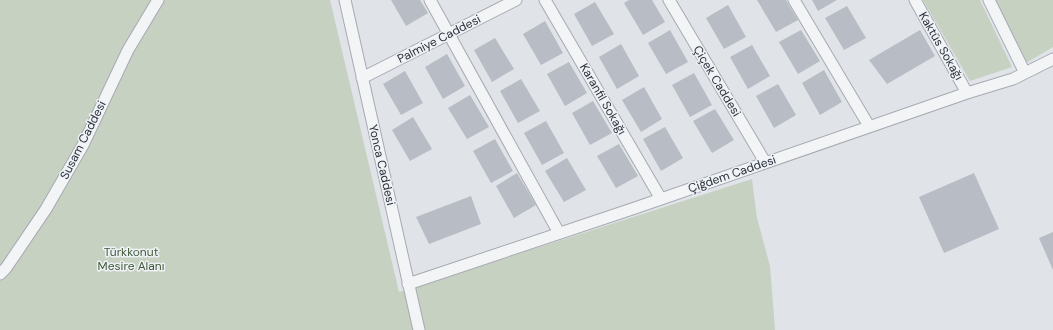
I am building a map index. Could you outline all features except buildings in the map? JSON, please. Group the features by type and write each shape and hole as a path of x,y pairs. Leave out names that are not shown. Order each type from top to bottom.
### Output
{"street":[{"name":"Susam Caddesi","path":"0,274 6,268 46,209 83,145 128,50 158,0"},
{"name":"Yonca Caddesi","path":"345,0 419,330"},
{"path":"430,0 448,35 559,233"},
{"name":"Palmiye Caddesi","path":"362,78 516,0"},
{"name":"Karanfil Sokağı","path":"545,0 661,199"},
{"name":"Çiçek Caddesi","path":"669,0 765,162"},
{"path":"794,0 869,126"},
{"name":"Kaktüs Sokağı","path":"915,0 967,92"},
{"path":"989,0 1025,73"},
{"name":"Çiğdem Caddesi","path":"408,284 661,199 967,92 1013,79 1053,59"}],"green space":[{"name":"Türkkonut Mesire Alanı","path":"0,0 330,0 399,292 752,179 757,218 770,266 775,330 0,330"},
{"path":"923,0 980,0 1012,67 970,81"},
{"path":"994,0 1053,0 1053,47 1026,63"}]}
